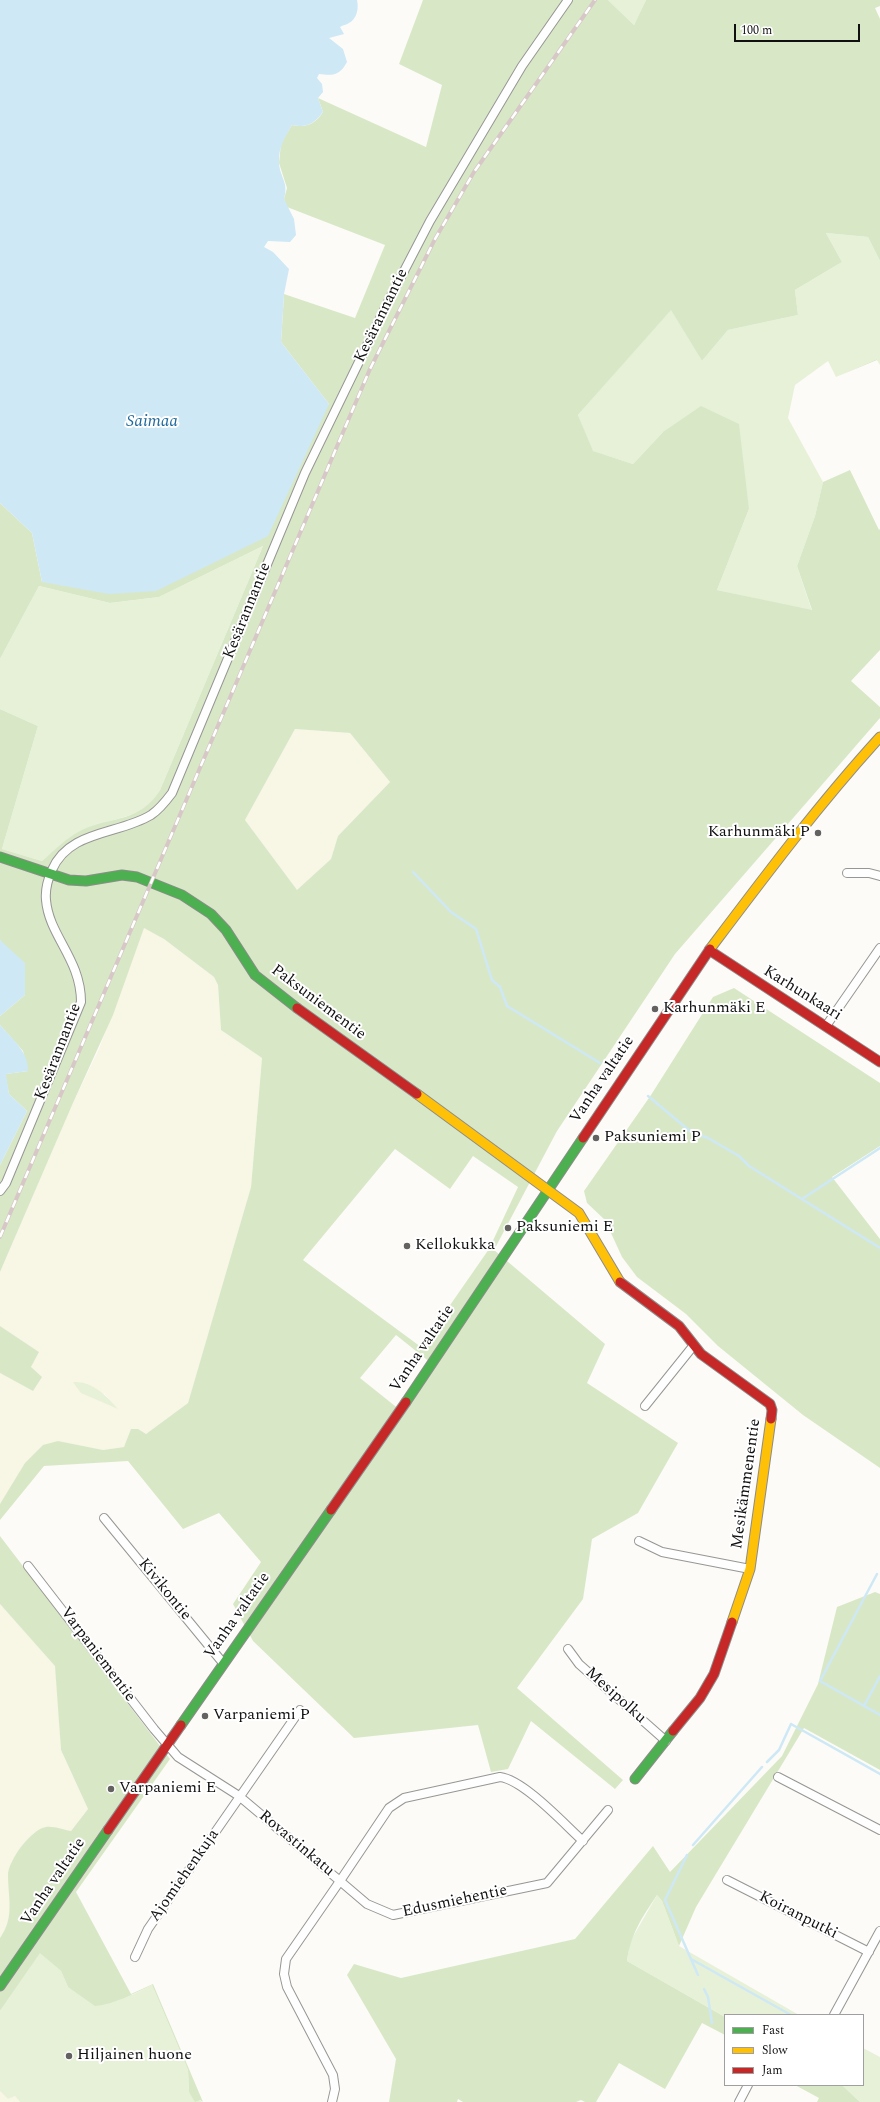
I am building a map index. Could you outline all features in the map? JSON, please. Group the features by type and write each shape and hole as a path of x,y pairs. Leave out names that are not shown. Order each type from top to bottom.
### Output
{"street":[{"name":"Kesärannantie","path":"0,1191 6,1183 81,1002 81,988 77,974 48,912 46,899 50,874 56,860 76,842 136,822 152,814 164,804 172,793 305,473 389,300 430,221 522,66 568,0"},
{"name":"Vanha valtatie","path":"0,1986 166,1744 400,1410 709,950 793,838 847,773 880,737"},
{"name":"Paksuniementie","path":"0,857 69,880 86,881 122,875 137,877 182,895 196,903 226,930 245,962 255,975 279,995 311,1016 547,1190"},
{"path":"847,873 880,876"},
{"path":"826,1026 880,948"},
{"name":"Karhunkaari","path":"709,950 880,1062"},
{"name":"Mesikämmenentie","path":"547,1190 555,1198 579,1213 619,1281 679,1326 694,1345 717,1366 770,1404 772,1410 750,1569 714,1674 700,1698 635,1778"},
{"path":"645,1406 694,1345"},
{"name":"Kivikontie","path":"104,1518 223,1663"},
{"path":"640,1541 662,1552 750,1569"},
{"name":"Varpaniementie","path":"28,1566 166,1744"},
{"name":"Mesipolku","path":"568,1649 579,1664 666,1741"},
{"name":"Ajomiehenkuja","path":"135,1957 148,1929 300,1710"},
{"name":"Rovastinkatu","path":"166,1744 178,1757 239,1796 340,1881 286,1959 284,1974 287,1987 333,2075 335,2089 332,2102"},
{"path":"340,1881 389,1808 396,1801 500,1777 508,1778 521,1785 583,1841"},
{"path":"778,1777 880,1830"},
{"name":"Edusmiehentie","path":"340,1881 367,1904 393,1915 547,1883 608,1810"},
{"name":"Koiranputki","path":"727,1880 869,1952"},
{"path":"835,2014 880,1931"},
{"path":"740,2102 748,2086"}],"shaded area":[{"path":"295,729 350,733 390,782 338,836 331,859 297,891 245,820"},
{"path":"144,927 164,939 214,977 218,985 221,1030 262,1058 251,1187 188,1403 146,1434 144,1433 124,1447 103,1450 58,1441 11,1489 0,1504 0,1373 33,1391 31,1367 39,1352 0,1326 0,1272 73,1103 99,1049","holes":["104,1393 117,1408 100,1401"]},
{"path":"0,1604 56,1666 61,1750 88,1809 71,1831 46,1827 34,1833 24,1843 12,1861 8,1876 11,1912 5,1930 0,1938"},
{"path":"0,2091 8,2099 15,2096 20,2102 0,2102"}],"green space":[{"path":"423,0 608,0 634,25 646,0 880,0 880,6 875,8 880,19 880,261 868,237 826,233 842,262 795,290 798,315 728,330 702,361 671,310 578,415 593,451 633,464 663,432 701,406 739,424 749,509 717,590 812,610 797,566 815,516 823,482 850,470 879,530 880,529 880,650 851,681 880,707 880,718 675,954 557,1131 494,1250 605,1344 587,1383 678,1443 638,1513 592,1539 583,1599 517,1688 623,1780 615,1789 531,1721 508,1769 491,1772 478,1725 354,1738 253,1641 233,1604 261,1562 219,1513 183,1529 128,1461 44,1466 0,1520 0,1504 25,1463 43,1445 58,1441 103,1450 124,1447 131,1429 138,1429 146,1434 188,1403 251,1187 262,1058 221,1030 218,985 214,977 164,939 144,928 113,1015 0,1272 0,1165 27,1111 9,1094 5,1074 28,1071 23,1051 0,1025 0,1016 25,995 0,940 0,709 38,726 2,849 42,861 78,832 95,825 126,817 144,808 160,790 263,546 159,597 110,603 39,586 0,659 0,503 32,533 42,582 329,404 281,342 284,294 355,318 385,245 287,207 284,199 287,188 279,163 281,143 292,125 302,126 317,120 323,112 318,98 426,147 442,85 399,64","holes":["295,729 350,733 390,782 338,836 331,859 297,890 245,820","395,1149 450,1189 473,1156 518,1187 489,1249 421,1347 303,1260","396,1335 431,1363 400,1410 360,1378"]},
{"path":"608,0 646,0 634,25"},
{"path":"826,233 868,237 880,261 880,365 877,359 836,377 828,361 795,385 788,418 823,482 815,516 797,566 812,611 717,590 749,509 663,432 633,464 592,451 578,415 671,309 702,361 728,330 798,315 795,290 842,262"},
{"path":"877,359 880,365 877,360 836,377"},
{"path":"263,546 160,790 154,799 141,810 102,824 78,835 42,861 2,849 38,726 0,709 0,659 39,586 110,603 159,597"},
{"path":"734,988 880,1083 880,1146 832,1177 880,1239 880,1468 803,1415 718,1346 686,1314 637,1277 622,1257 605,1220 587,1203 584,1191 651,1095 713,997"},
{"path":"0,1326 39,1352 31,1367 42,1377 33,1391 0,1373"},
{"path":"73,1382 80,1382 92,1386 109,1399 118,1409 81,1393"},
{"path":"0,1536 170,1759 76,1892 131,1994 153,1984 203,2102 200,2100 195,2102 189,2092 188,2070 152,1985 117,2001 95,2006 68,1987 61,1971 40,1953 0,2011 0,1938 8,1923 10,1907 8,1875 12,1862 21,1846 34,1833 46,1827 71,1831 88,1809 61,1750 55,1666 0,1604"},
{"path":"875,1592 880,1594 880,1770 804,1728 696,1907 679,1946 662,1901 657,1895 642,1919 631,1942 627,1961 724,2016 724,2034 702,2023 665,2089 619,2063 596,2102 585,2102 581,2100 576,2102 463,2102 458,2099 457,2102 389,2102 396,2059 347,1975 354,1964 401,1978 575,1939 653,1846 670,1872 782,1756 818,1684 837,1607"},
{"path":"657,1895 662,1901 679,1946 797,2014 724,2014 724,2016 627,1961 630,1942"},
{"path":"40,1952 61,1971 68,1987 132,1995 152,1985 188,2070 189,2092 202,2102 20,2102 15,2096 8,2099 0,2091 0,2011"},
{"path":"864,2049 880,2057 880,2102 860,2102 843,2086 864,2086"},
{"path":"797,2086 843,2086 860,2102 817,2102 819,2098"}],"water":[{"name":"Saimaa","path":"0,0 357,0 358,6 356,16 348,24 340,27 344,34 329,38 343,49 347,62 342,70 336,74 319,74 317,78 322,84 323,92 318,98 323,112 310,124 302,126 292,125 281,148 279,163 285,184 284,199 294,219 296,235 290,242 268,241 264,247 273,252 289,269 284,294 281,342 329,404 268,536 156,591 109,594 42,582 32,533 0,503"},
{"path":"0,940 25,963 25,995 0,1016"},
{"path":"0,1025 23,1052 28,1064 28,1071 6,1074 9,1094 27,1111 0,1165"}],"waterway":[{"path":"413,872 451,912 476,929 492,980 500,987 507,1006 600,1063"},
{"path":"648,1096 691,1132 708,1138 739,1156 749,1166 880,1248"},
{"path":"802,1199 880,1148"},
{"path":"877,1574 820,1681 880,1715"},
{"path":"864,1706 880,1676"},
{"path":"767,1762 779,1750 791,1724 880,1774"},
{"path":"693,1845 762,1767"},
{"path":"687,1855 665,1900 698,1975"},
{"path":"691,1959 789,2014"},
{"path":"704,1989 708,1997 712,2023"}],"railway":[{"path":"0,1237 370,369 435,239 474,172 595,0"}],"traffic: fast":[{"path":"0,857 69,880 86,881 122,875 137,877 182,895 211,914 226,930 255,975 297,1008"},
{"path":"406,1402 583,1138"},
{"path":"181,1725 331,1510"},
{"path":"635,1779 673,1731"},
{"path":"0,1986 108,1830"}],"traffic: slow":[{"path":"710,949 814,814 880,737"},
{"path":"417,1094 579,1213 620,1282"},
{"path":"732,1622 750,1569 771,1419"}],"traffic: jam":[{"path":"583,1138 710,949"},
{"path":"709,950 880,1062"},
{"path":"297,1008 417,1094"},
{"path":"620,1282 679,1326 701,1354 770,1404 772,1410 771,1419"},
{"path":"331,1510 406,1402"},
{"path":"673,1731 700,1698 714,1674 732,1622"},
{"path":"108,1830 181,1725"}],"place":[{"name":"Karhunmäki P","path":"818,833"},
{"name":"Karhunmäki E","path":"655,1009"},
{"name":"Paksuniemi P","path":"596,1138"},
{"name":"Paksuniemi E","path":"508,1228"},
{"name":"Kellokukka","path":"407,1246"},
{"name":"Varpaniemi P","path":"205,1716"},
{"name":"Varpaniemi E","path":"111,1789"},
{"name":"Hiljainen huone","path":"69,2056"}]}
